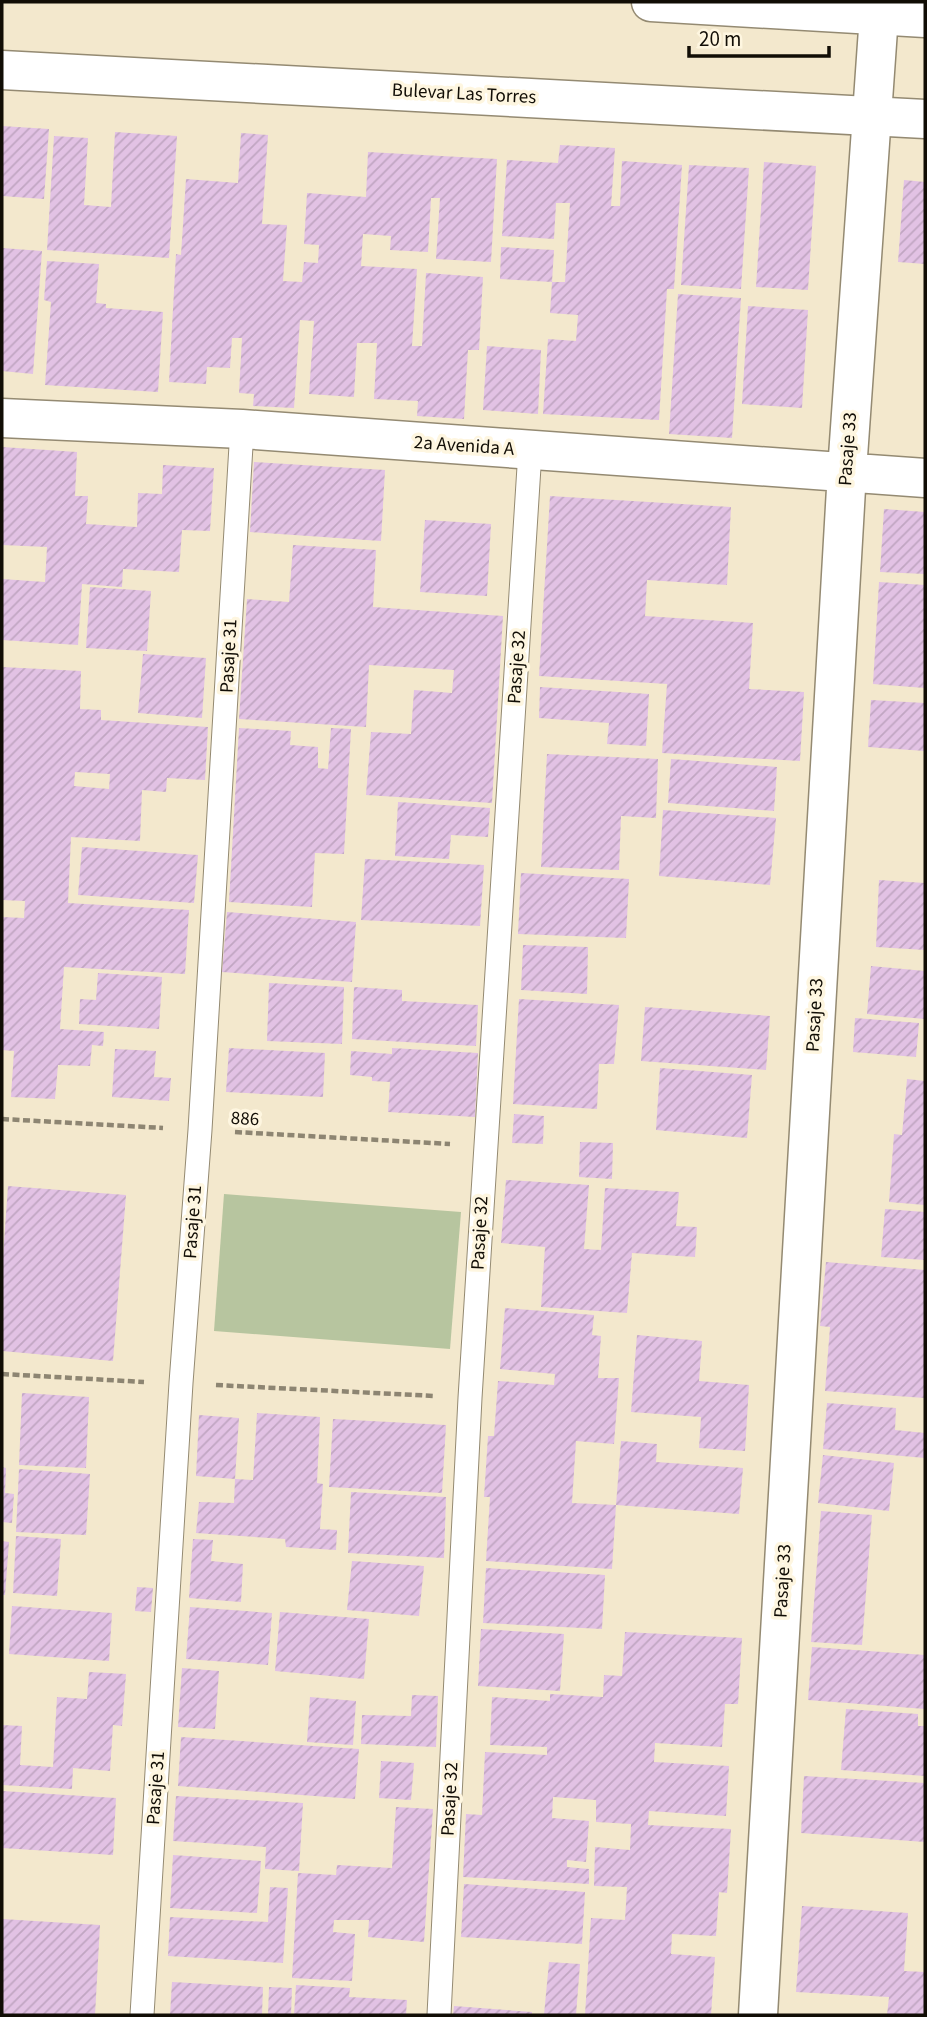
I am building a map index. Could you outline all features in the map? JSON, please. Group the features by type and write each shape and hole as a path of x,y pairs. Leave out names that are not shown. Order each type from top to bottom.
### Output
{"street":[{"path":"662,2 925,18"},
{"name":"Pasaje 33","path":"758,2015 847,471 879,15"},
{"name":"Bulevar Las Torres","path":"2,70 925,119"},
{"name":"2a Avenida A","path":"2,418 242,429 925,478"}],"lane":[{"name":"Pasaje 31","path":"142,2015 181,1383 200,1130 242,429"},
{"name":"Pasaje 32","path":"439,2015 470,1398 530,451"}],"path":[{"name":"886","path":"2,1119 486,1146"},
{"path":"2,1374 470,1398"}],"green space":[{"path":"224,1194 461,1212 450,1349 214,1331"}],"building":[{"path":"2,126 49,129 44,199 2,196"},
{"path":"115,132 177,136 169,258 47,250 54,136 88,138 84,205 111,207"},
{"path":"241,133 268,135 262,224 287,225 283,281 302,282 304,262 318,263 319,245 304,244 307,193 366,197 368,152 497,159 491,262 436,259 440,198 431,198 428,252 390,250 391,236 363,234 361,266 417,269 412,346 422,346 426,273 483,277 479,350 468,350 464,419 417,416 418,401 374,399 377,343 357,343 354,397 309,394 314,321 300,320 294,408 253,406 254,394 239,393 242,338 232,338 230,368 207,367 206,384 169,382 176,254 181,255 186,179 238,183"},
{"path":"560,145 615,148 611,206 620,206 622,161 682,165 674,289 667,289 659,420 543,414 548,339 576,341 578,315 550,313 552,282 565,282 570,203 556,203 554,239 502,236 507,160 558,163"},
{"path":"764,162 816,166 808,290 756,287"},
{"path":"689,165 749,168 741,289 681,285"},
{"path":"904,180 925,182 925,264 898,262"},
{"path":"501,247 554,250 552,282 500,279"},
{"path":"2,248 42,251 33,374 2,371"},
{"path":"47,261 99,264 96,303 106,304 106,308 163,312 158,392 45,385 51,302 44,300"},
{"path":"678,294 741,298 732,438 669,434"},
{"path":"748,306 808,310 802,408 742,404"},
{"path":"487,346 541,350 538,414 483,410"},
{"path":"2,447 77,452 75,496 88,496 86,524 137,527 138,493 162,494 163,465 214,468 210,531 182,530 179,572 123,569 122,587 82,584 78,645 2,640 2,579 45,582 47,547 2,545"},
{"path":"254,462 385,470 381,541 250,532"},
{"path":"550,496 731,507 727,585 647,580 645,616 753,623 749,689 804,692 800,761 662,753 667,684 539,676"},
{"path":"884,509 925,512 925,574 880,572"},
{"path":"425,520 491,524 487,596 420,592"},
{"path":"293,545 376,550 373,607 503,616 492,803 366,795 371,732 411,734 414,690 452,693 454,670 369,665 366,727 239,719 247,599 289,602"},
{"path":"879,582 925,585 925,688 873,684"},
{"path":"90,587 151,591 147,651 86,648"},
{"path":"143,654 206,658 202,718 138,713"},
{"path":"2,667 81,671 80,709 101,710 101,720 208,727 205,780 167,778 166,792 142,790 140,841 71,837 68,903 189,910 185,974 64,967 60,1029 104,1032 103,1046 92,1045 90,1066 58,1065 55,1099 11,1097 14,1051 2,1050 2,917 24,918 25,901 2,900","holes":["75,772 110,774 109,789 74,786"]},
{"path":"540,687 649,694 646,746 607,744 609,723 539,718"},
{"path":"871,700 925,703 925,751 868,747"},
{"path":"239,728 291,731 290,745 318,747 318,768 328,769 331,728 351,729 344,854 315,853 312,907 229,902"},
{"path":"547,754 658,759 656,818 621,816 619,870 541,867"},
{"path":"671,759 777,767 774,811 668,803"},
{"path":"398,802 490,808 488,837 451,835 449,859 395,856"},
{"path":"663,810 776,818 770,885 659,876"},
{"path":"82,847 198,855 194,903 78,895"},
{"path":"365,859 484,865 480,926 361,920"},
{"path":"521,873 629,879 626,938 518,934"},
{"path":"879,880 925,883 925,950 876,947"},
{"path":"227,912 356,922 352,982 222,972"},
{"path":"523,945 588,947 587,994 521,990"},
{"path":"871,966 925,971 925,1019 867,1014"},
{"path":"98,973 162,977 159,1029 79,1024 80,999 96,1000"},
{"path":"269,983 344,987 342,1044 267,1041"},
{"path":"354,987 402,990 402,1001 478,1005 476,1046 352,1039"},
{"path":"519,999 619,1005 614,1064 599,1064 597,1109 513,1104"},
{"path":"645,1007 770,1016 766,1070 641,1061"},
{"path":"855,1018 919,1023 916,1057 853,1052"},
{"path":"229,1048 325,1053 323,1097 226,1092"},
{"path":"392,1048 478,1053 475,1117 388,1112 390,1082 372,1081 372,1077 350,1075 351,1051 392,1054"},
{"path":"115,1049 156,1051 154,1077 171,1078 169,1101 112,1097"},
{"path":"660,1068 752,1075 747,1138 656,1130"},
{"path":"907,1079 925,1081 925,1205 889,1202 894,1134 902,1135"},
{"path":"514,1114 544,1116 543,1144 512,1143"},
{"path":"580,1142 613,1143 612,1179 579,1177"},
{"path":"506,1180 589,1185 584,1249 601,1250 605,1188 679,1192 676,1226 697,1227 695,1257 632,1253 627,1313 541,1307 545,1247 501,1243"},
{"path":"8,1186 126,1195 113,1361 2,1351 2,1271"},
{"path":"885,1209 925,1212 925,1260 881,1257"},
{"path":"826,1262 925,1270 925,1398 825,1391 830,1327 820,1326"},
{"path":"505,1308 594,1315 592,1335 601,1336 598,1378 619,1378 614,1444 576,1441 572,1503 616,1505 612,1569 486,1561 490,1497 484,1497 488,1436 494,1436 498,1381 554,1385 555,1374 500,1369"},
{"path":"637,1335 702,1341 699,1381 749,1385 745,1451 699,1448 701,1417 631,1412"},
{"path":"22,1393 89,1397 86,1468 19,1465"},
{"path":"827,1403 896,1408 895,1430 925,1433 925,1458 823,1449"},
{"path":"257,1413 320,1417 317,1483 323,1484 320,1529 337,1530 336,1550 286,1547 285,1539 196,1533 199,1502 234,1503 235,1479 253,1480"},
{"path":"199,1415 239,1418 235,1479 196,1476"},
{"path":"333,1419 446,1425 442,1493 329,1487"},
{"path":"621,1441 657,1444 656,1462 743,1468 739,1514 616,1505"},
{"path":"823,1455 894,1463 889,1511 818,1503"},
{"path":"2,1467 6,1468 5,1493 14,1494 12,1523 2,1522"},
{"path":"19,1469 90,1474 86,1535 16,1532"},
{"path":"351,1492 446,1497 444,1558 348,1553"},
{"path":"821,1511 872,1515 862,1645 811,1642"},
{"path":"16,1536 61,1539 57,1596 13,1593"},
{"path":"193,1539 213,1540 211,1561 243,1564 241,1602 189,1598"},
{"path":"2,1541 9,1542 5,1595 2,1595"},
{"path":"352,1561 424,1566 419,1616 347,1610"},
{"path":"486,1568 605,1575 602,1629 483,1623"},
{"path":"137,1587 153,1588 151,1612 135,1611"},
{"path":"12,1606 112,1613 109,1661 9,1654"},
{"path":"190,1607 272,1613 268,1665 186,1659"},
{"path":"280,1612 369,1619 364,1679 275,1671"},
{"path":"481,1629 564,1634 560,1691 478,1686"},
{"path":"625,1632 742,1638 738,1704 725,1704 722,1747 655,1743 654,1762 729,1766 726,1816 649,1811 648,1825 731,1829 727,1893 719,1892 716,1936 672,1934 671,1954 715,1957 711,2015 585,2015 591,1918 625,1920 627,1887 594,1886 595,1847 630,1850 631,1824 596,1822 596,1800 553,1797 552,1818 589,1821 586,1862 567,1860 567,1867 589,1869 589,1884 463,1877 466,1814 482,1815 485,1752 547,1755 547,1747 490,1745 492,1697 550,1701 550,1694 603,1697 604,1675 622,1676"},
{"path":"812,1647 925,1655 925,1709 808,1700"},
{"path":"182,1668 219,1671 215,1729 178,1727"},
{"path":"89,1672 126,1674 122,1726 113,1725 110,1771 73,1768 72,1789 2,1785 2,1725 22,1726 20,1765 53,1767 57,1697 87,1699"},
{"path":"412,1695 438,1696 436,1747 361,1744 362,1715 411,1716"},
{"path":"310,1697 356,1701 353,1745 307,1742"},
{"path":"846,1709 918,1714 918,1726 925,1726 925,1776 841,1770"},
{"path":"181,1737 359,1749 355,1799 178,1786"},
{"path":"381,1761 414,1763 411,1800 379,1798"},
{"path":"804,1776 925,1783 925,1842 801,1833"},
{"path":"2,1791 116,1798 113,1855 2,1848"},
{"path":"176,1796 303,1803 299,1871 265,1869 266,1847 173,1841"},
{"path":"396,1807 433,1809 424,1942 368,1937 369,1920 334,1920 333,1932 355,1934 352,1981 292,1978 298,1873 336,1875 337,1865 392,1868"},
{"path":"173,1855 261,1861 257,1913 170,1908"},
{"path":"464,1884 585,1892 582,1944 461,1937"},
{"path":"270,1887 288,1888 283,1963 168,1956 170,1917 268,1922"},
{"path":"802,1906 908,1913 904,1971 925,1972 925,2015 887,2015 889,1997 796,1992"},
{"path":"2,1919 100,1925 95,2015 2,2015"},
{"path":"549,1962 580,1964 576,2015 544,2015"},
{"path":"172,1982 263,1987 262,2015 170,2015"},
{"path":"296,1985 350,1988 349,1997 407,2000 406,2015 294,2015"},
{"path":"269,1987 292,1988 291,2015 268,2015"},
{"path":"454,2006 532,2012 532,2015 453,2015"}]}
